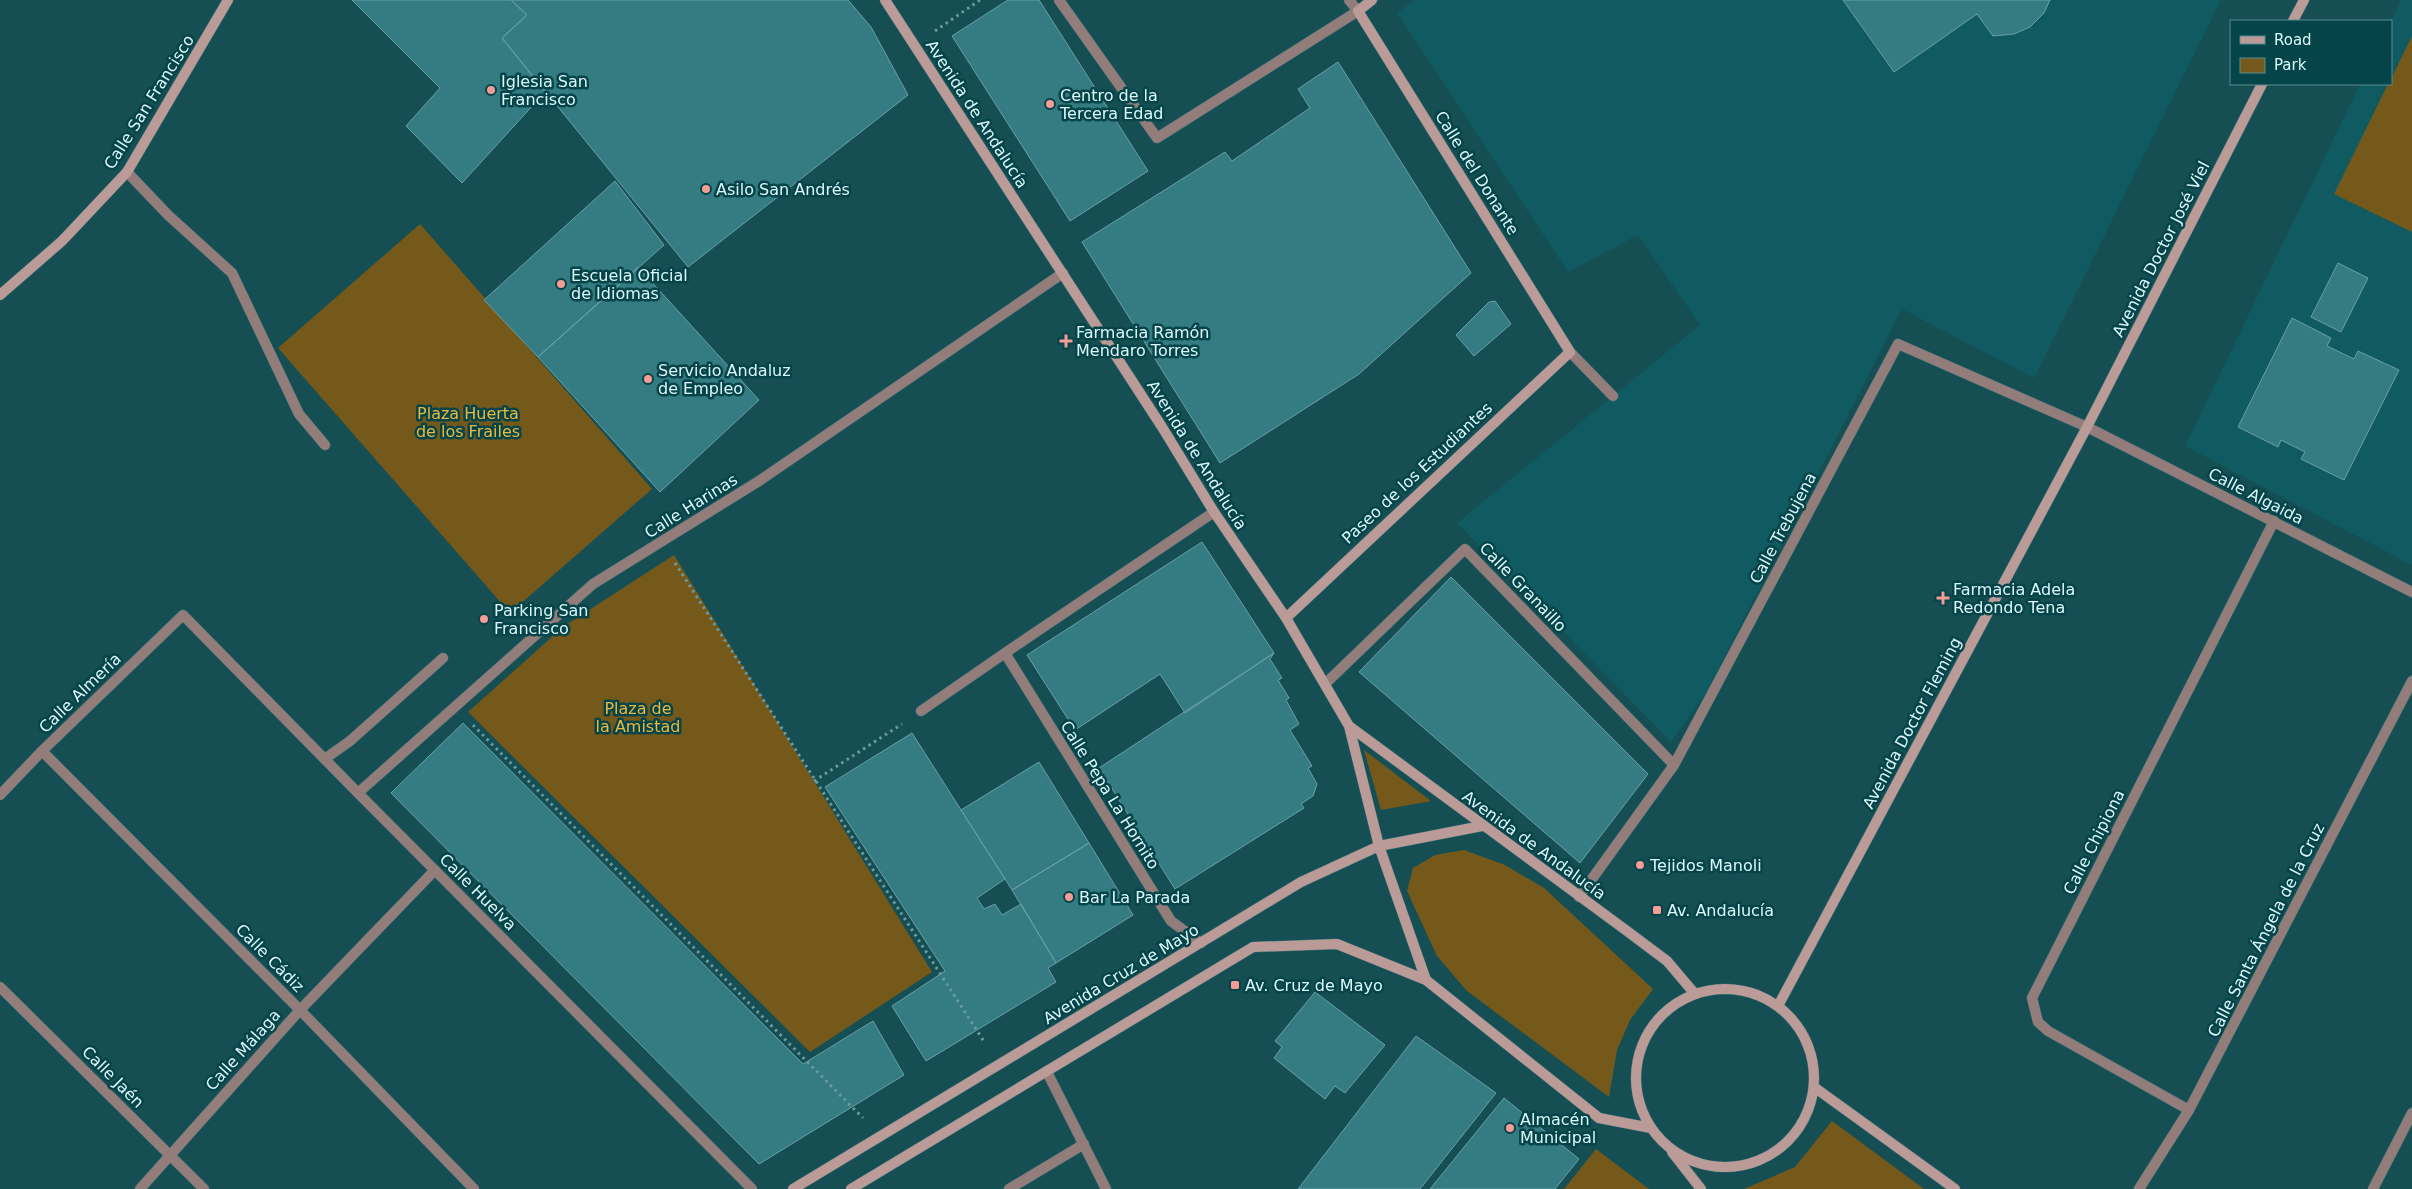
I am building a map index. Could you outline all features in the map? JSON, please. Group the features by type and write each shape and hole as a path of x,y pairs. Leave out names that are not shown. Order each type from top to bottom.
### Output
{"street":[{"name":"Calle San Francisco","path":"0,295 62,241 127,172 228,0"},
{"name":"Avenida de Andalucía","path":"885,0 1162,427 1214,512 1286,618 1349,726 1379,846 1426,980"},
{"path":"1059,0 1157,138 1358,11 1372,0"},
{"path":"1349,0 1358,11"},
{"path":"2294,20 2304,0"},
{"name":"Calle del Donante","path":"1358,11 1570,352"},
{"name":"Avenida Doctor José Viel","path":"2087,427 2261,85"},
{"path":"127,172 168,214 232,273 299,414 325,445"},
{"name":"Calle Harinas","path":"358,793 594,584 759,481 1063,273"},
{"name":"Calle Trebujena","path":"1579,897 1674,765 1898,344 2087,427"},
{"path":"1570,352 1613,396"},
{"name":"Paseo de los Estudiantes","path":"1286,618 1570,352"},
{"name":"Calle Algaida","path":"2087,427 2412,592"},
{"name":"Avenida Doctor Fleming","path":"1778,1006 2087,427"},
{"path":"921,711 1214,512"},
{"name":"Calle Chipiona","path":"2189,1110 2048,1031 2038,1022 2032,998 2274,522"},
{"name":"Calle Granaillo","path":"1324,684 1465,549 1674,765"},
{"name":"Calle Almería","path":"0,795 42,751 183,615"},
{"name":"Calle Huelva","path":"183,615 752,1189"},
{"name":"Calle Pepa La Hornito","path":"1005,654 1171,921 1201,943"},
{"path":"326,758 350,741 443,658"},
{"name":"Calle Santa Ángela de la Cruz","path":"2139,1189 2189,1110 2412,681"},
{"name":"Avenida de Andalucía","path":"1349,726 1666,962 1695,994"},
{"name":"Calle Cádiz","path":"42,751 300,1010 474,1189"},
{"name":"Avenida Cruz de Mayo","path":"793,1189 1301,882 1379,846 1482,826"},
{"name":"Calle Málaga","path":"140,1189 169,1154 300,1010 435,870"},
{"path":"851,1189 864,1186 1253,947 1337,944 1426,980 1599,1118 1651,1128"},
{"name":"Calle Jaén","path":"0,987 204,1189"},
{"path":"1670,1149 1698,1164 1730,1167 1760,1160 1787,1142 1806,1117 1814,1087 1812,1056 1800,1028 1778,1006 1752,993 1723,988 1695,994 1674,1004 1657,1020 1644,1040 1637,1062 1636,1085 1640,1108 1651,1128 1701,1189"},
{"path":"1047,1072 1106,1189"},
{"path":"1814,1087 1955,1189"},
{"path":"2373,1189 2412,1113"},
{"path":"1009,1189 1084,1144"}],"path":[{"path":"914,45 980,0"},
{"path":"662,542 814,781 1000,1065"},
{"path":"455,707 882,1136"},
{"path":"814,781 921,711"}],"shaded area":[{"path":"1414,0 2221,0 2034,378 1902,309 1706,693 1671,742 1457,523 1700,325 1638,235 1568,272 1397,13"},
{"path":"2401,0 2412,0 2412,565 2185,446 2360,85 2392,85 2391,20"}],"green space":[{"path":"2412,36 2412,232 2334,194 2388,85 2392,85 2392,77"},
{"name":"Plaza Huerta de los Frailes","path":"420,224 652,489 510,613 278,348"},
{"name":"Plaza de la Amistad","path":"674,555 932,972 810,1052 468,712 563,627"},
{"path":"1364,750 1431,801 1381,810"},
{"path":"1464,850 1505,865 1544,888 1653,989 1630,1020 1617,1050 1609,1097 1467,991 1437,956 1407,891 1413,868 1435,855"},
{"path":"1832,1121 1924,1189 1744,1189 1795,1167"},
{"path":"1596,1149 1649,1189 1564,1189"}],"building":[{"name":"Iglesia San Francisco","path":"352,0 511,0 527,15 502,38 545,92 462,183 406,126 440,88"},
{"name":"Asilo San Andrés","path":"511,0 848,0 871,27 908,95 688,267 502,38 527,15"},
{"name":"Centro de la Tercera Edad","path":"1008,0 1039,0 1148,171 1070,221 952,36"},
{"path":"1843,0 2050,0 2044,13 2030,27 2014,34 1993,36 1977,14 1894,72"},
{"path":"1338,62 1471,273 1359,374 1220,463 1082,242 1225,152 1232,161 1310,108 1298,89"},
{"name":"Escuela Oficial de Idiomas","path":"615,181 664,245 538,357 484,300"},
{"path":"2338,263 2368,278 2341,332 2311,317"},
{"name":"Servicio Andaluz de Empleo","path":"638,267 759,400 660,492 538,357"},
{"path":"1495,301 1511,324 1474,356 1456,335 1489,302"},
{"path":"2292,318 2331,338 2327,346 2354,359 2358,351 2399,370 2344,480 2301,459 2305,452 2281,440 2278,447 2238,427"},
{"path":"1202,542 1274,653 1185,713 1160,674 1075,730 1027,655"},
{"path":"1451,577 1648,774 1580,863 1359,672"},
{"path":"1274,653 1270,659 1282,678 1278,680 1289,698 1286,700 1299,724 1290,730 1312,766 1308,768 1317,784 1313,796 1301,804 1304,808 1175,889 1099,768"},
{"path":"463,723 803,1064 873,1021 904,1075 759,1164 391,793"},
{"path":"912,733 1005,879 977,898 984,909 995,904 1002,915 1021,904 1056,963 1048,968 1056,982 926,1061 892,1006 945,971 825,787"},
{"path":"1039,762 1089,843 1012,890 961,810"},
{"name":"Bar La Parada","path":"1089,843 1133,915 1056,963 1012,890"},
{"path":"1315,992 1385,1045 1345,1093 1335,1086 1325,1099 1274,1058 1282,1047 1275,1041"},
{"path":"1416,1036 1496,1093 1420,1189 1298,1189"},
{"name":"Almacén Municipal","path":"1504,1098 1579,1159 1555,1189 1430,1189"}],"place":[{"name":"Iglesia San Francisco","path":"491,90"},
{"name":"Centro de la Tercera Edad","path":"1050,104"},
{"name":"Asilo San Andrés","path":"706,189"},
{"name":"Escuela Oficial de Idiomas","path":"561,284"},
{"name":"Farmacia Ramón Mendaro Torres","path":"1066,341"},
{"name":"Servicio Andaluz de Empleo","path":"648,379"},
{"name":"Farmacia Adela Redondo Tena","path":"1943,598"},
{"name":"Parking San Francisco","path":"484,619"},
{"name":"Tejidos Manoli","path":"1640,865"},
{"name":"Bar La Parada","path":"1069,897"},
{"name":"Av. Andalucía","path":"1657,910"},
{"name":"Av. Cruz de Mayo","path":"1235,985"},
{"name":"Almacén Municipal","path":"1510,1128"}]}
